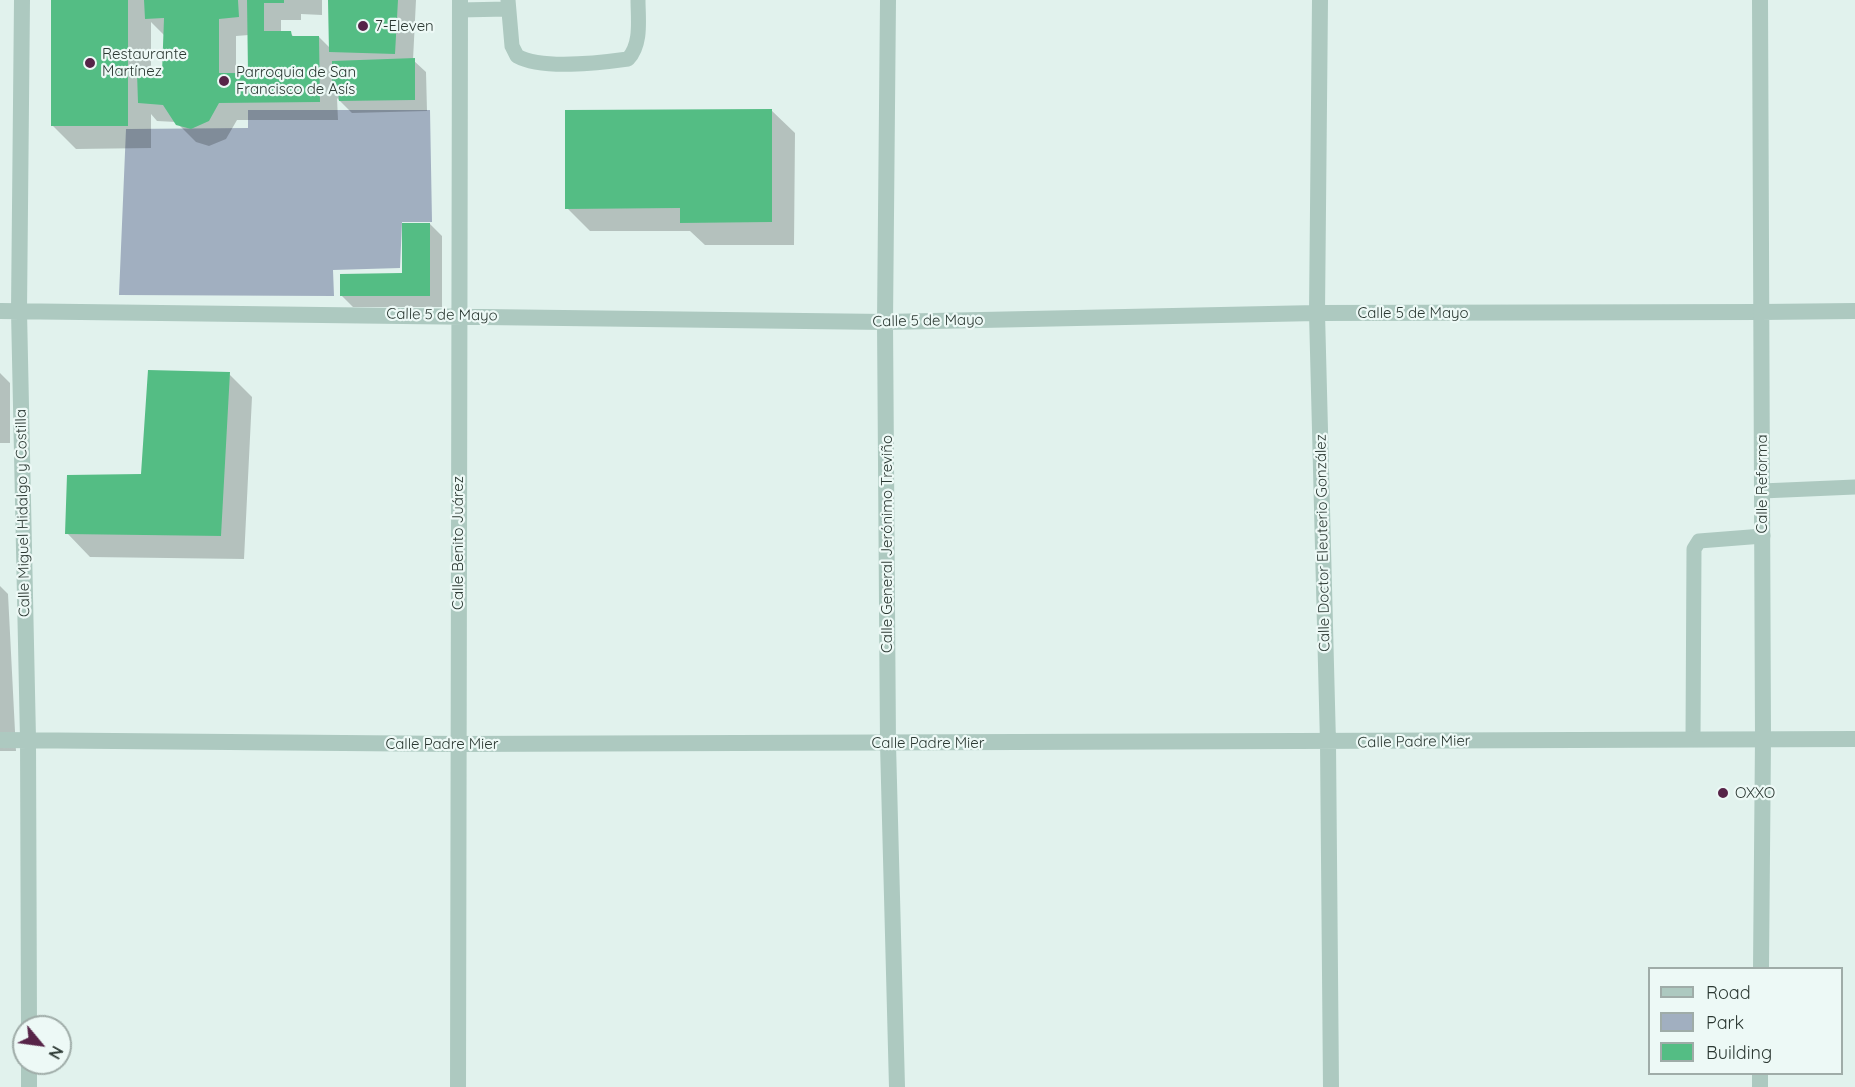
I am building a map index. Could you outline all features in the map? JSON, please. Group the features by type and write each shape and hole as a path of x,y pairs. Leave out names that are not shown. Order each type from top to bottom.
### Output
{"street":[{"name":"Calle Miguel Hidalgo y Costilla","path":"22,0 19,311 28,740 29,1015"},
{"name":"Calle General Jerónimo Treviño","path":"888,0 885,322 888,744 897,1087"},
{"name":"Calle Doctor Eleuterio González","path":"1320,0 1317,313 1328,743 1330,1087"},
{"name":"Calle Reforma","path":"1760,0 1763,536 1761,967"},
{"name":"Calle Benito Juárez","path":"458,1087 460,5"},
{"name":"Calle 5 de Mayo","path":"0,311 885,322 1317,313 1855,311"},
{"name":"Calle Padre Mier","path":"0,740 458,744 888,744 1328,743 1693,738 1855,739"}],"lane":[{"path":"460,5 508,5 512,46 517,56 525,60 569,63 628,59 634,53 638,42 638,0"},
{"path":"1762,490 1855,488"},
{"path":"1693,738 1694,549 1699,541 1763,536"}],"green space":[{"path":"248,110 430,110 432,222 402,222 400,268 333,270 334,296 119,295 126,129 248,128"}],"building":[{"name":"Restaurante Martínez","path":"51,0 128,0 128,126 51,126"},
{"name":"Parroquia de San Francisco de Asís","path":"144,0 238,0 239,17 219,19 219,73 248,73 247,0 284,0 284,3 264,3 264,31 291,31 292,36 319,36 320,102 219,103 209,121 191,129 176,125 163,105 138,103 137,73 162,73 164,18 145,19"},
{"name":"7-Eleven","path":"328,0 398,0 395,54 329,52"},
{"path":"415,58 415,100 339,101 338,90 332,90 332,61"},
{"path":"772,109 772,222 680,223 680,208 565,209 565,110"},
{"path":"402,223 430,223 430,296 340,296 340,274 402,273"},
{"path":"148,370 230,372 221,536 65,534 67,475 141,474"}],"place":[{"name":"7-Eleven","path":"363,26"},
{"name":"Restaurante Martínez","path":"90,63"},
{"name":"Parroquia de San Francisco de Asís","path":"224,81"},
{"name":"OXXO","path":"1723,793"}]}
